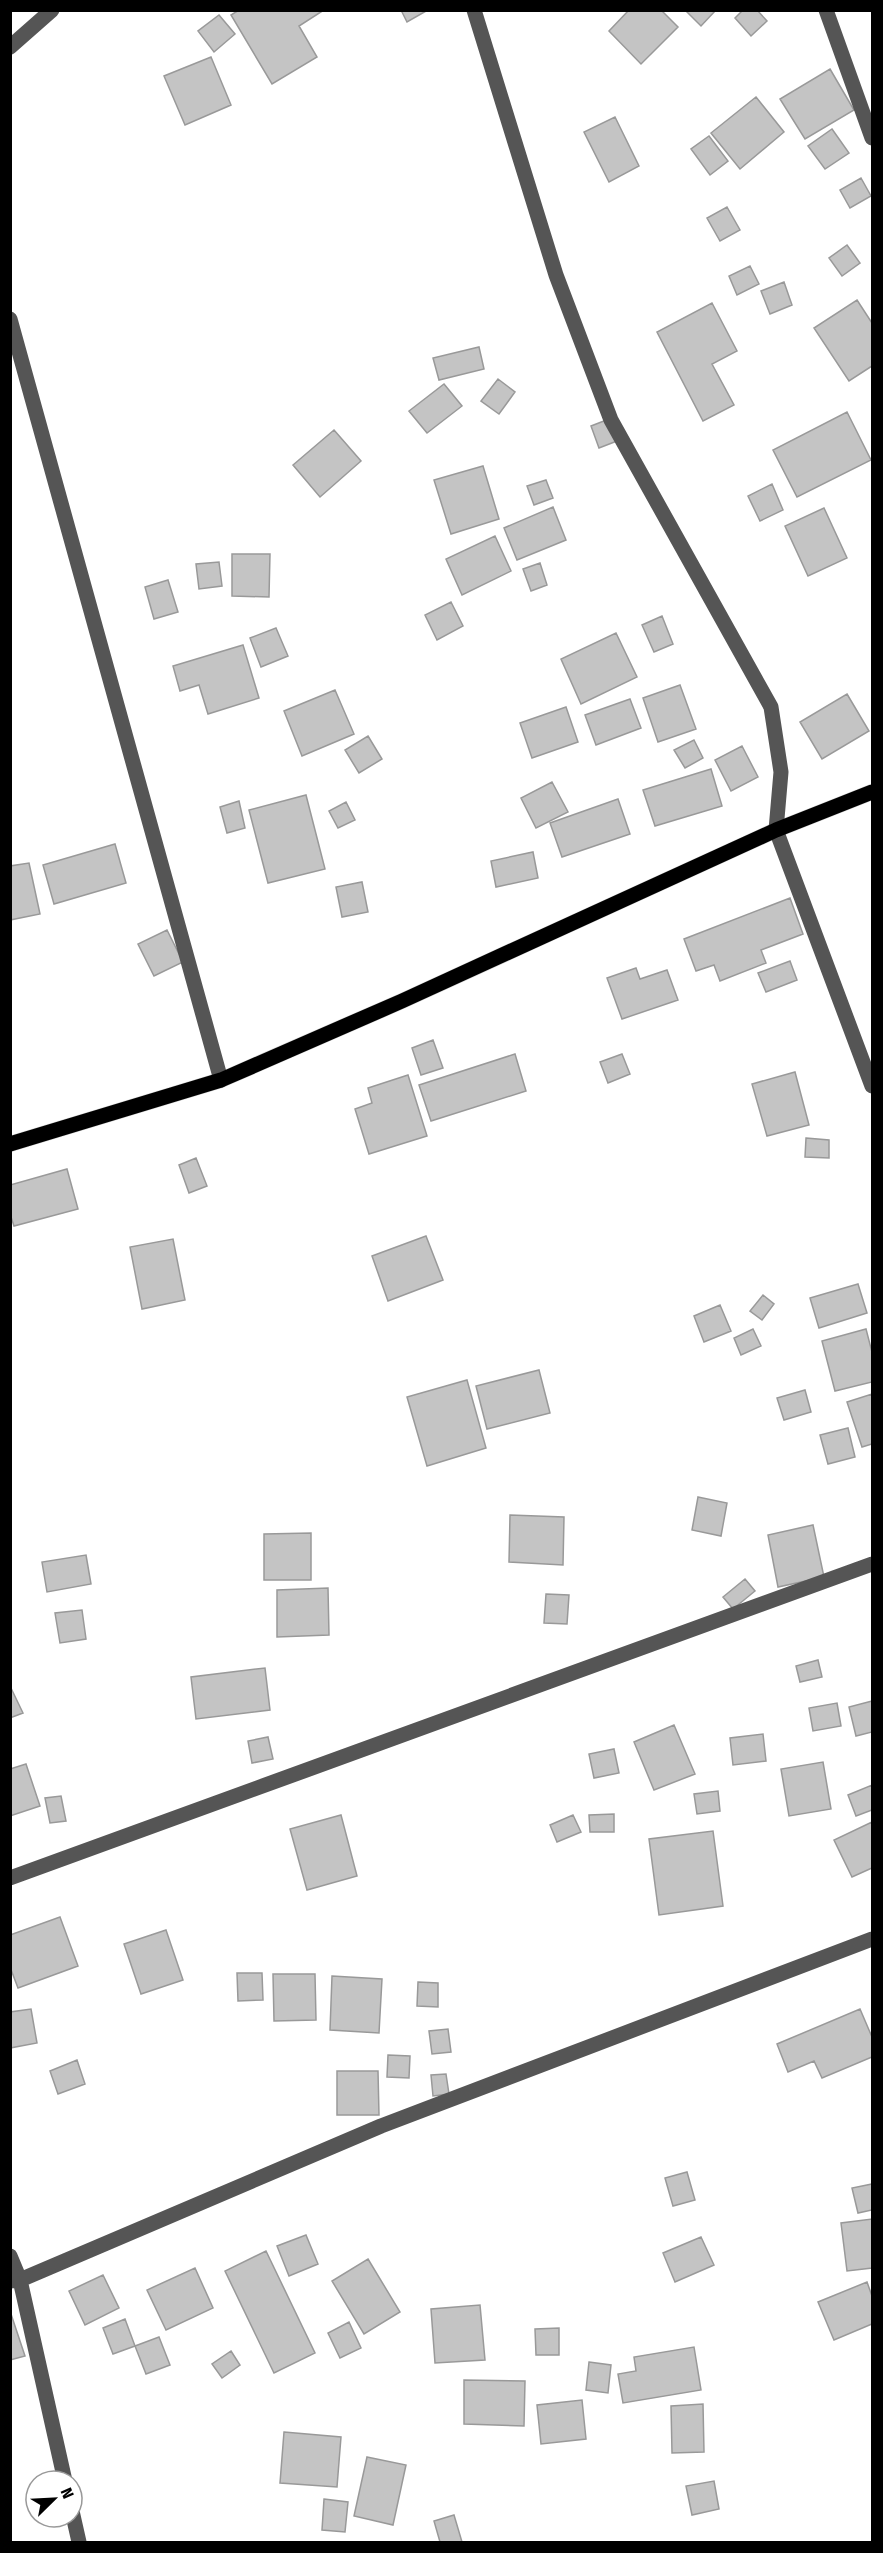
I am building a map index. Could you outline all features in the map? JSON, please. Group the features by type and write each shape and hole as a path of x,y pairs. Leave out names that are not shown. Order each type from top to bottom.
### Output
{"main road":[{"path":"10,1144 221,1080 402,1002 776,830 873,792"}],"street":[{"path":"10,47 52,10"},
{"path":"474,10 556,274 611,420 771,707 781,772 776,830 873,1086"},
{"path":"826,10 873,138"},
{"path":"10,319 221,1080"},
{"path":"10,1878 873,1564"},
{"path":"15,2281 381,2127 873,1939"},
{"path":"10,2256 62,2469"}],"building":[{"path":"239,10 324,10 299,26 317,57 272,84 231,15"},
{"path":"401,10 428,10 407,22"},
{"path":"629,10 661,10 678,27 641,64 609,31"},
{"path":"685,10 716,10 701,26"},
{"path":"743,10 757,10 767,21 751,36 735,18"},
{"path":"219,15 235,34 214,52 198,31"},
{"path":"211,57 231,105 185,125 164,76"},
{"path":"830,69 854,110 805,139 780,99"},
{"path":"756,97 784,132 740,169 711,133"},
{"path":"615,117 639,166 609,182 584,132"},
{"path":"832,129 849,153 825,169 808,146"},
{"path":"709,136 728,161 710,175 691,149"},
{"path":"861,178 871,196 850,208 840,190"},
{"path":"727,207 740,230 720,241 707,218"},
{"path":"847,245 860,263 842,276 829,258"},
{"path":"750,266 759,284 737,295 729,276"},
{"path":"784,282 792,305 770,314 761,291"},
{"path":"857,300 872,323 872,366 849,381 814,328"},
{"path":"712,303 737,351 712,364 734,405 703,421 657,332"},
{"path":"479,347 484,369 439,380 433,358"},
{"path":"498,379 515,392 499,414 481,401"},
{"path":"444,384 462,406 427,433 409,411"},
{"path":"847,412 871,460 797,497 773,450"},
{"path":"609,419 617,441 599,448 591,426"},
{"path":"334,430 361,461 320,497 293,465"},
{"path":"483,466 499,519 451,534 434,480"},
{"path":"546,480 553,498 534,505 527,486"},
{"path":"772,484 783,510 760,521 748,496"},
{"path":"553,507 566,540 517,560 504,528"},
{"path":"824,508 847,558 808,576 785,526"},
{"path":"495,536 511,571 462,595 446,559"},
{"path":"232,554 270,554 269,597 232,596"},
{"path":"219,562 222,586 199,589 196,564"},
{"path":"540,563 547,585 531,591 523,569"},
{"path":"168,580 178,612 154,619 145,587"},
{"path":"451,602 463,626 437,640 425,615"},
{"path":"662,616 673,644 654,652 642,625"},
{"path":"276,628 288,656 261,667 250,638"},
{"path":"616,633 637,677 581,704 561,659"},
{"path":"243,645 259,698 208,714 199,685 180,691 173,666"},
{"path":"680,685 696,729 658,742 643,698"},
{"path":"335,690 354,734 302,756 284,711"},
{"path":"847,694 869,731 822,759 800,722"},
{"path":"630,699 641,728 596,745 585,715"},
{"path":"566,707 578,742 532,758 520,723"},
{"path":"368,736 382,759 359,773 345,750"},
{"path":"694,740 703,758 685,768 674,750"},
{"path":"742,746 758,777 731,791 715,760"},
{"path":"711,769 722,806 655,826 643,790"},
{"path":"552,782 568,812 536,828 521,798"},
{"path":"306,795 325,869 268,883 249,810"},
{"path":"618,799 630,834 562,857 550,823"},
{"path":"239,801 245,828 227,833 220,807"},
{"path":"346,802 355,820 338,828 329,811"},
{"path":"115,844 126,883 54,904 43,865"},
{"path":"533,852 538,878 496,887 491,861"},
{"path":"29,863 40,914 10,920 10,866"},
{"path":"362,882 368,912 342,917 336,887"},
{"path":"790,898 803,934 761,950 766,963 720,981 714,965 696,971 684,939"},
{"path":"167,930 183,962 154,976 138,944"},
{"path":"790,961 797,980 766,992 758,973"},
{"path":"636,968 640,979 667,970 678,1000 622,1019 607,978"},
{"path":"433,1040 443,1068 421,1075 412,1048"},
{"path":"515,1054 526,1091 431,1121 419,1085"},
{"path":"622,1054 630,1074 608,1083 600,1062"},
{"path":"795,1072 809,1125 767,1136 752,1084"},
{"path":"408,1075 427,1136 369,1154 355,1109 372,1103 368,1088"},
{"path":"806,1138 829,1140 829,1158 805,1157"},
{"path":"196,1158 207,1186 189,1193 179,1165"},
{"path":"67,1169 78,1209 14,1226 10,1214 10,1185"},
{"path":"426,1236 443,1280 388,1301 372,1256"},
{"path":"173,1239 185,1300 142,1309 130,1247"},
{"path":"858,1284 867,1313 819,1328 810,1298"},
{"path":"763,1295 774,1304 762,1320 750,1311"},
{"path":"720,1305 731,1331 704,1342 694,1316"},
{"path":"753,1329 761,1346 741,1355 734,1338"},
{"path":"866,1329 872,1352 872,1382 835,1391 822,1341"},
{"path":"539,1370 550,1413 487,1429 476,1386"},
{"path":"467,1380 486,1448 427,1466 407,1397"},
{"path":"805,1390 811,1412 784,1420 777,1398"},
{"path":"872,1394 872,1444 862,1447 847,1402"},
{"path":"848,1428 855,1457 828,1464 820,1435"},
{"path":"698,1497 727,1503 721,1536 692,1530"},
{"path":"510,1515 564,1517 563,1565 509,1562"},
{"path":"813,1525 824,1577 778,1587 768,1535"},
{"path":"311,1533 311,1580 264,1580 264,1534"},
{"path":"86,1555 91,1584 47,1592 42,1562"},
{"path":"745,1579 755,1591 733,1609 723,1597"},
{"path":"328,1588 329,1635 277,1637 277,1590"},
{"path":"546,1594 569,1595 567,1624 544,1623"},
{"path":"82,1610 86,1639 60,1643 55,1613"},
{"path":"818,1660 822,1677 800,1682 796,1666"},
{"path":"265,1668 270,1710 196,1719 191,1677"},
{"path":"10,1686 23,1713 10,1718"},
{"path":"872,1701 872,1732 856,1736 849,1707"},
{"path":"837,1703 841,1726 813,1731 809,1708"},
{"path":"674,1725 695,1774 654,1790 634,1742"},
{"path":"763,1734 766,1761 733,1765 730,1738"},
{"path":"268,1737 273,1759 252,1763 248,1741"},
{"path":"614,1749 619,1773 594,1778 589,1754"},
{"path":"823,1762 831,1809 789,1816 781,1769"},
{"path":"26,1764 40,1806 10,1816 10,1769"},
{"path":"872,1785 872,1810 856,1816 848,1795"},
{"path":"718,1791 720,1811 697,1814 694,1794"},
{"path":"61,1796 66,1821 50,1823 45,1798"},
{"path":"614,1814 614,1832 590,1832 589,1815"},
{"path":"341,1815 357,1876 307,1890 290,1829"},
{"path":"573,1815 581,1832 557,1842 550,1825"},
{"path":"872,1822 872,1868 852,1877 834,1840"},
{"path":"713,1831 723,1906 659,1915 649,1839"},
{"path":"60,1917 78,1966 18,1988 10,1967 10,1935"},
{"path":"166,1930 183,1980 141,1994 124,1944"},
{"path":"237,1973 262,1973 263,2000 238,2001"},
{"path":"273,1974 315,1974 316,2020 274,2021"},
{"path":"332,1976 382,1979 379,2033 330,2030"},
{"path":"418,1982 438,1983 438,2007 417,2006"},
{"path":"31,2009 37,2043 10,2048 10,2012"},
{"path":"860,2009 872,2037 872,2057 822,2078 814,2061 788,2072 777,2044"},
{"path":"448,2029 451,2052 432,2054 429,2031"},
{"path":"388,2055 410,2056 409,2078 387,2077"},
{"path":"77,2060 85,2084 58,2094 50,2071"},
{"path":"337,2071 378,2071 379,2115 337,2115"},
{"path":"446,2074 449,2094 433,2096 431,2075"},
{"path":"687,2172 695,2200 673,2206 665,2178"},
{"path":"872,2184 872,2210 858,2213 852,2188"},
{"path":"872,2219 872,2268 847,2271 841,2223"},
{"path":"306,2235 318,2264 289,2276 277,2246"},
{"path":"701,2237 714,2265 675,2282 663,2253"},
{"path":"266,2251 315,2353 274,2373 225,2271"},
{"path":"368,2259 400,2312 364,2334 332,2281"},
{"path":"195,2268 213,2308 166,2330 147,2290"},
{"path":"103,2275 119,2308 85,2325 69,2291"},
{"path":"867,2282 872,2296 872,2324 834,2340 818,2302"},
{"path":"480,2305 485,2360 435,2363 431,2309"},
{"path":"10,2311 25,2356 10,2360"},
{"path":"125,2319 135,2346 113,2354 103,2328"},
{"path":"349,2322 361,2348 340,2358 328,2333"},
{"path":"559,2328 559,2355 536,2355 535,2329"},
{"path":"159,2337 170,2365 146,2374 135,2346"},
{"path":"694,2347 701,2390 623,2403 618,2374 636,2371 634,2357"},
{"path":"231,2351 240,2365 222,2378 212,2364"},
{"path":"589,2362 611,2365 608,2393 586,2390"},
{"path":"464,2380 525,2381 524,2426 464,2424"},
{"path":"582,2400 586,2439 541,2444 537,2405"},
{"path":"703,2404 704,2452 672,2453 671,2406"},
{"path":"284,2432 341,2437 337,2487 280,2483"},
{"path":"367,2457 406,2465 393,2525 354,2516"},
{"path":"714,2481 719,2509 692,2515 686,2486"},
{"path":"324,2499 348,2502 345,2532 322,2530"},
{"path":"454,2515 462,2542 440,2542 434,2521"}]}
